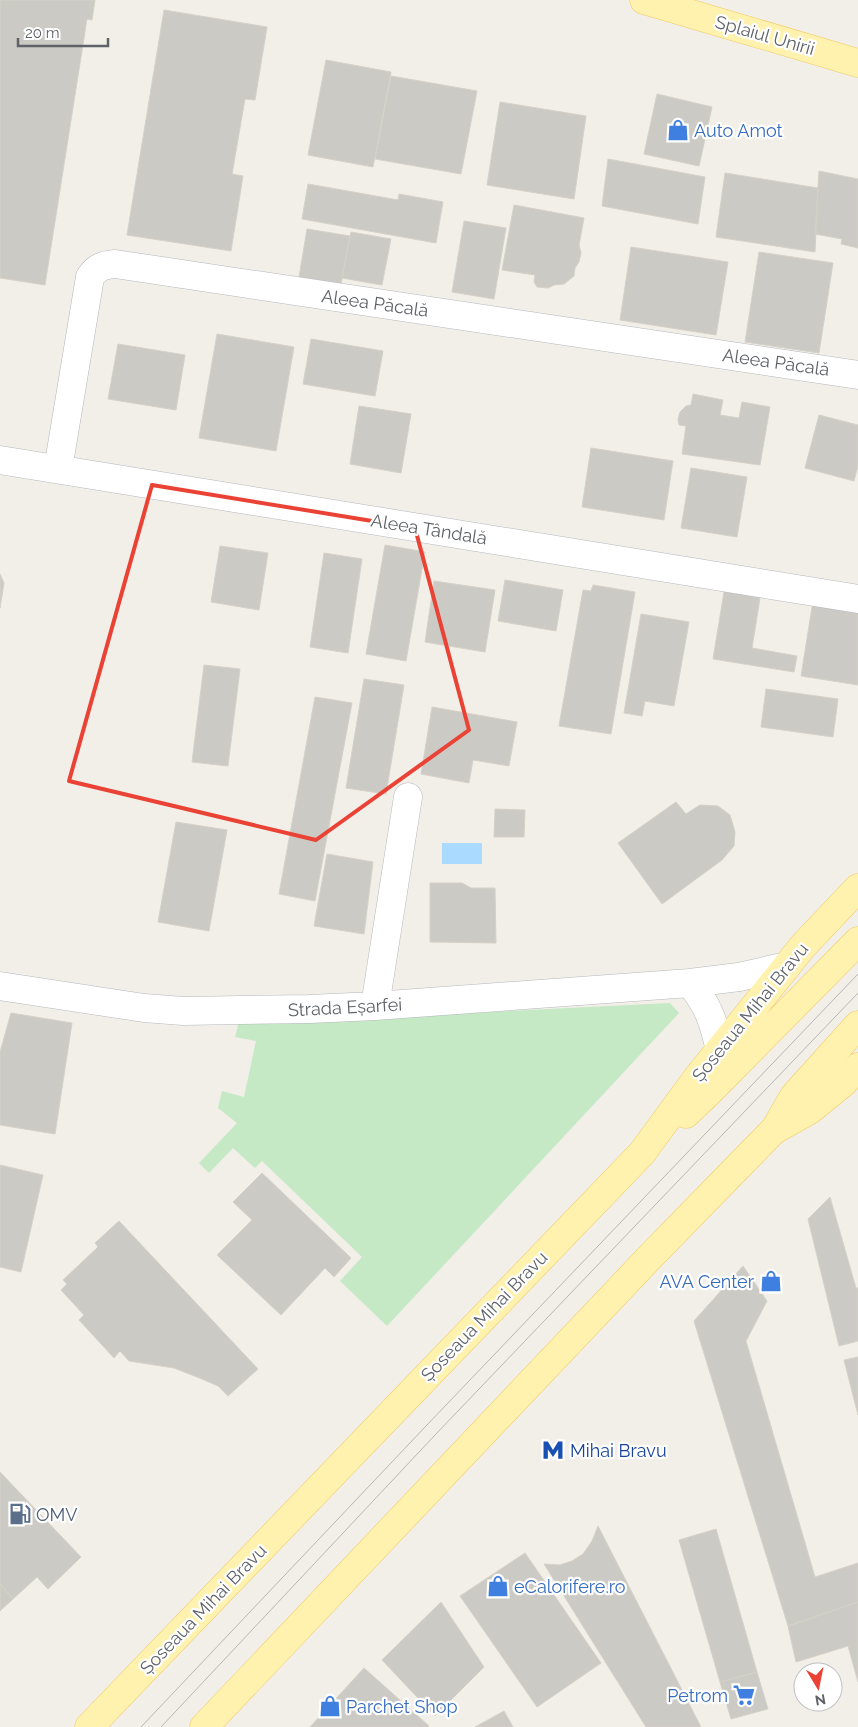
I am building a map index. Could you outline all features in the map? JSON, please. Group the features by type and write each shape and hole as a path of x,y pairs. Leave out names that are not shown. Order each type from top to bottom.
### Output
{"main road":[{"name":"Splaiul Unirii","path":"644,0 858,63"},
{"name":"Șoseaua Mihai Bravu","path":"89,1727 642,1153 786,966 858,888"},
{"path":"642,1153 710,1091 850,950"},
{"path":"204,1727 648,1258 774,1130 794,1096 858,1025"},
{"path":"774,1130 810,1110 843,1083 858,1066"}],"street":[{"name":"Aleea Păcală","path":"58,469 90,277 96,268 105,264 858,375"},
{"name":"Aleea Tândală","path":"0,460 858,599"},
{"path":"375,1006 408,797"},
{"name":"Strada Eșarfei","path":"0,986 144,1008 184,1011 310,1009 690,983 739,977 786,966"},
{"path":"690,983 708,1008 714,1023 720,1050"}],"highlighted area":[{"path":"152,485 415,528 469,730 316,840 69,781"}],"green space":[{"path":"670,1003 679,1013 387,1326 340,1281 362,1257 262,1161 255,1168 233,1148 209,1173 199,1163 237,1123 218,1108 222,1091 244,1097 256,1041 235,1037 239,1022 288,1022"}],"water":[{"path":"442,843 482,843 482,864 442,864"}],"building":[{"path":"0,0 95,0 92,20 87,19 45,285 0,278"},
{"path":"164,10 267,27 255,100 245,99 232,174 243,176 231,251 127,235"},
{"path":"326,60 391,72 373,167 308,155"},
{"path":"391,76 477,91 461,174 375,159"},
{"name":"Auto Amot","path":"657,94 712,107 699,166 644,154"},
{"path":"500,102 586,116 574,199 487,185"},
{"path":"608,159 705,177 698,224 602,206"},
{"path":"819,171 858,179 858,248 841,244 842,239 815,234"},
{"path":"725,173 818,188 815,252 716,237"},
{"path":"308,184 398,200 399,194 443,202 436,243 302,219"},
{"path":"514,205 584,218 579,245 581,253 579,262 575,268 574,276 564,284 548,288 537,287 534,282 535,275 502,270"},
{"path":"464,221 506,228 494,299 452,292"},
{"path":"307,229 350,236 341,284 299,277"},
{"path":"351,232 391,239 382,285 342,278"},
{"path":"631,247 728,262 716,335 620,320"},
{"path":"759,252 833,263 819,353 745,342"},
{"path":"217,334 294,347 276,451 199,438"},
{"path":"311,339 383,351 375,396 303,384"},
{"path":"118,344 185,355 176,410 108,399"},
{"path":"693,394 723,400 720,415 739,418 742,402 770,407 760,465 682,454 686,426 679,425 678,419 680,412 686,406 691,405"},
{"path":"359,406 411,414 401,473 350,464"},
{"path":"819,415 858,425 858,466 854,481 805,468"},
{"path":"591,448 673,461 664,520 582,507"},
{"path":"691,468 747,477 737,537 681,528"},
{"path":"385,545 425,552 406,661 366,654"},
{"path":"220,546 268,553 259,610 211,602"},
{"path":"324,553 362,559 348,653 310,647"},
{"path":"0,574 4,583 0,608"},
{"path":"505,580 563,590 556,631 498,621"},
{"path":"434,581 495,590 485,652 425,642"},
{"path":"593,585 635,592 611,734 559,726 583,590 591,591"},
{"path":"725,586 761,592 752,648 797,656 794,672 713,659"},
{"path":"813,601 858,608 858,685 801,676"},
{"path":"641,614 689,622 674,706 645,701 642,716 624,713"},
{"path":"204,665 240,669 228,766 192,762"},
{"path":"364,679 404,685 386,794 346,788"},
{"path":"766,689 838,699 833,737 761,727"},
{"path":"315,697 352,703 315,901 279,894"},
{"path":"432,707 517,722 509,766 473,760 469,783 421,774"},
{"path":"676,802 686,814 700,805 718,806 730,815 735,832 734,846 722,860 662,904 618,843"},
{"path":"495,809 525,810 524,837 494,837"},
{"path":"176,822 227,830 209,931 158,922"},
{"path":"327,854 373,862 364,934 314,926"},
{"path":"430,883 462,883 471,888 495,888 496,943 430,942"},
{"path":"11,1013 72,1023 55,1134 0,1125 0,1052"},
{"path":"0,1165 43,1175 21,1272 0,1267"},
{"path":"262,1173 351,1258 334,1277 325,1268 281,1315 217,1255 252,1220 233,1202"},
{"path":"830,1197 856,1288 858,1288 858,1341 839,1346 808,1219"},
{"path":"119,1221 258,1369 228,1396 218,1386 174,1368 129,1361 120,1351 114,1358 79,1320 84,1315 61,1290 67,1284 63,1280 98,1247 95,1243"},
{"path":"743,1266 767,1301 746,1341 815,1577 858,1563 858,1602 788,1626 694,1321"},
{"path":"858,1357 858,1415 844,1360"},
{"name":"OMV","path":"0,1472 81,1557 48,1589 37,1577 13,1599 0,1584"},
{"path":"598,1526 701,1727 646,1727 544,1564 560,1565 572,1561 583,1554 592,1541"},
{"name":"Petrom","path":"716,1529 757,1672 720,1682 679,1540"},
{"path":"525,1553 601,1663 537,1707 460,1596"},
{"path":"0,1584 13,1599 0,1611"},
{"path":"441,1602 484,1667 435,1716 382,1660"},
{"path":"858,1602 858,1682 848,1646 796,1662 788,1626"},
{"path":"364,1668 429,1726 310,1727"},
{"name":"Petrom","path":"757,1672 768,1709 731,1719 720,1682"},
{"path":"504,1711 513,1727 475,1727"}],"tram line":[{"path":"141,1727 858,974"},
{"path":"161,1727 435,1435 858,993"}],"place":[{"name":"Auto Amot","path":"678,130"},
{"name":"AVA Center","path":"771,1281"},
{"name":"Mihai Bravu","path":"553,1450"},
{"name":"OMV","path":"20,1514"},
{"name":"eCalorifere.ro","path":"498,1586"},
{"name":"Petrom","path":"744,1695"},
{"name":"Parchet Shop","path":"330,1706"}]}
